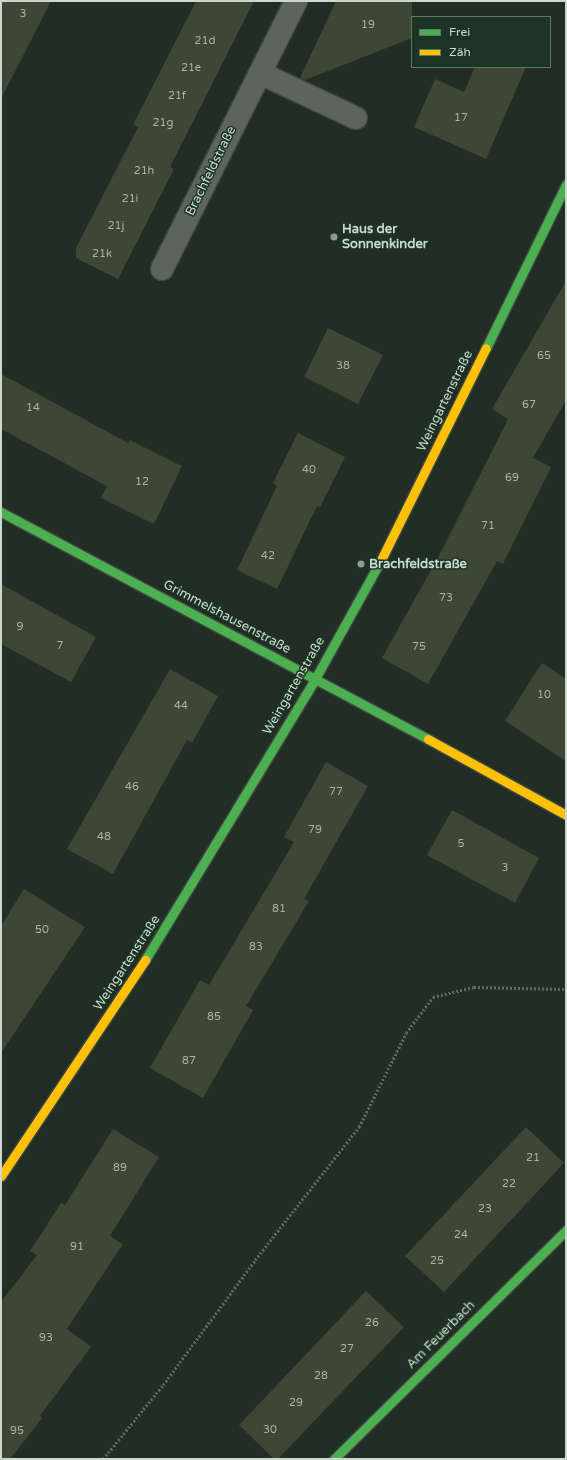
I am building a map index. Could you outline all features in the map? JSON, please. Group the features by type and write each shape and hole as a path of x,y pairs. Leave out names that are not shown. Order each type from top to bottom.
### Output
{"street":[{"name":"Brachfeldstraße","path":"162,269 296,1"},
{"path":"260,73 356,118"},
{"name":"Weingartenstraße","path":"1,1176 164,932 315,679 390,544 566,185"},
{"name":"Grimmelshausenstraße","path":"1,512 315,679 566,815"},
{"name":"Am Feuerbach","path":"334,1459 566,1230"}],"path":[{"path":"103,1459 163,1385 255,1260 359,1128 406,1033 433,997 474,987 566,989"}],"building":[{"path":"1,1 51,1 1,99"},
{"path":"196,1 254,1 170,167 174,169 118,279 76,258 76,248 138,127 133,125"},
{"path":"336,1 412,1 411,38 305,80 300,78"},
{"path":"475,68 526,68 486,159 414,127 435,79 464,92"},
{"path":"566,281 566,400 533,458 551,467 503,564 497,561 428,684 382,658 442,550 508,419 492,409"},
{"path":"328,328 383,355 358,404 304,377"},
{"path":"1,374 128,443 130,440 182,466 154,524 101,498 107,486 1,429"},
{"path":"298,433 345,457 320,507 317,506 277,589 237,570 277,486 273,483"},
{"path":"1,584 96,637 71,682 1,644"},
{"path":"542,663 566,679 566,761 505,721"},
{"path":"170,669 218,696 192,743 187,740 113,874 67,849"},
{"path":"326,762 368,786 304,899 309,901 246,1006 253,1010 203,1098 150,1068 200,980 209,985 294,842 284,837"},
{"path":"452,810 539,858 515,903 427,855"},
{"path":"24,889 85,927 1,1053 1,926"},
{"path":"526,1127 564,1163 444,1292 405,1256"},
{"path":"113,1129 159,1157 110,1236 123,1244 67,1329 91,1347 40,1416 42,1418 10,1459 1,1459 1,1302 37,1255 30,1251 61,1203 65,1205"},
{"path":"366,1291 404,1327 278,1459 274,1459 239,1425"}],"traffic: fast":[{"path":"486,348 566,185"},
{"path":"1,512 428,739"},
{"path":"145,960 315,679 382,558"},
{"path":"334,1459 566,1230"}],"traffic: slow":[{"path":"382,558 486,348"},
{"path":"428,739 566,815"},
{"path":"1,1176 145,960"}],"place":[{"name":"Haus der Sonnenkinder","path":"334,237"},
{"name":"Brachfeldstraße","path":"361,564"}]}
